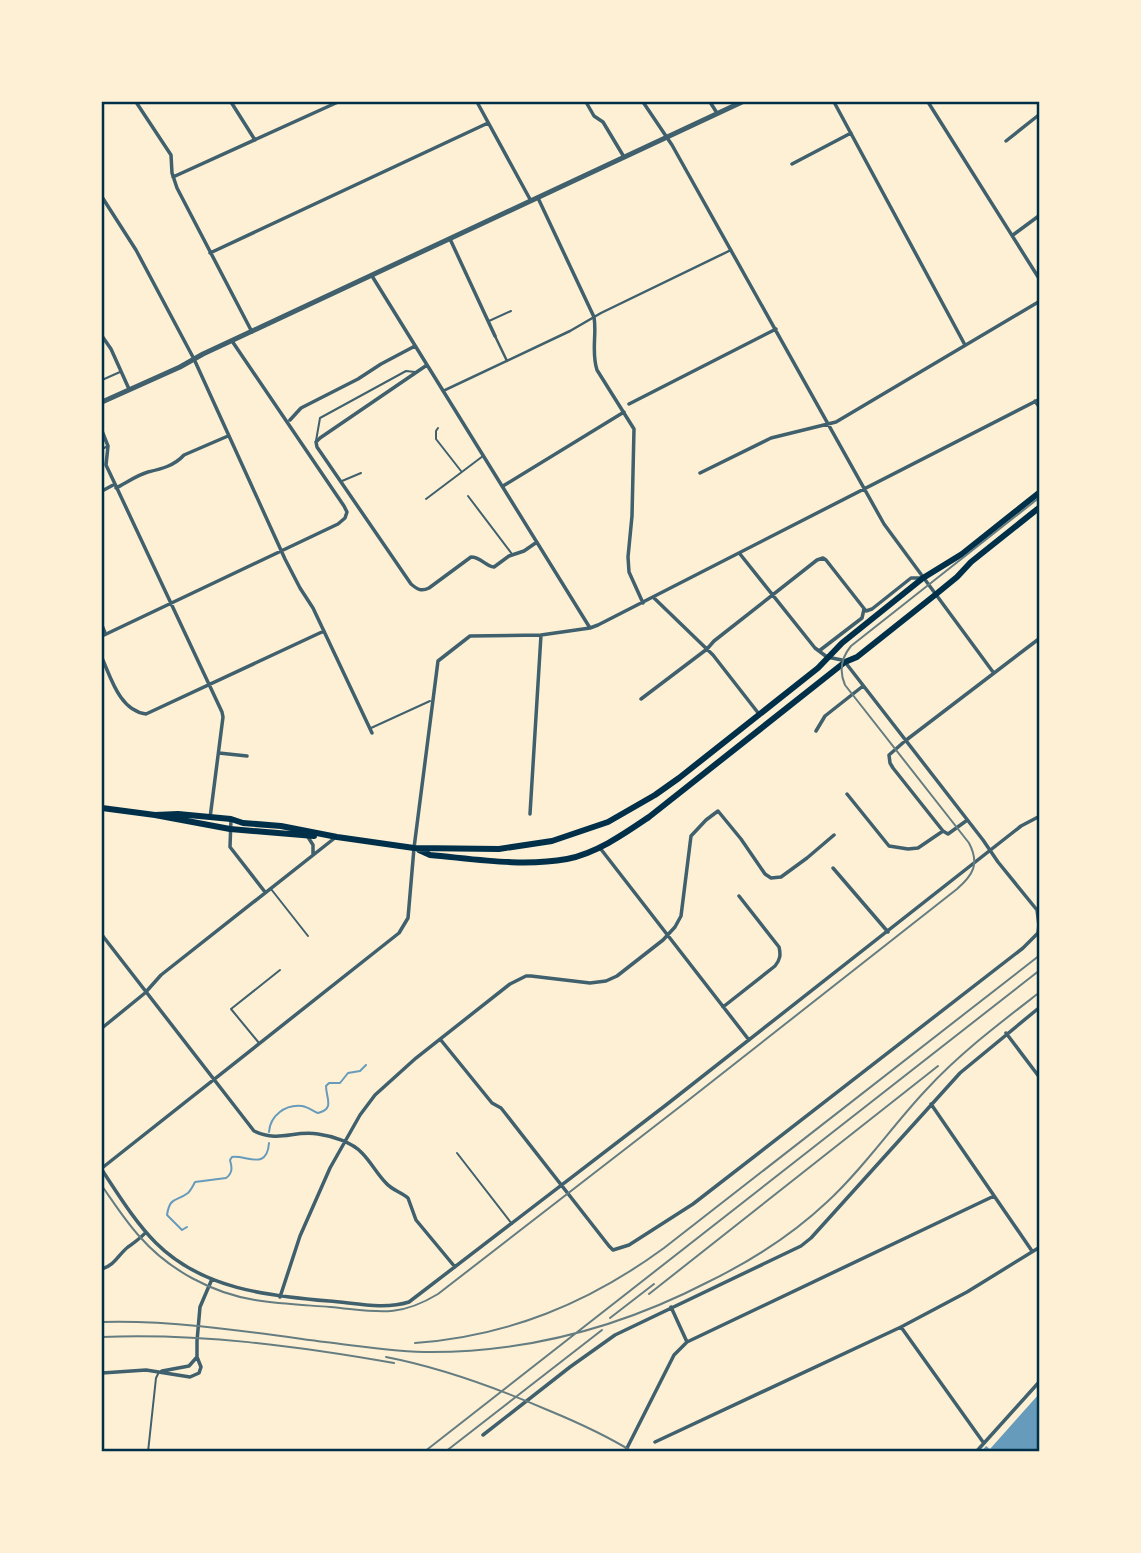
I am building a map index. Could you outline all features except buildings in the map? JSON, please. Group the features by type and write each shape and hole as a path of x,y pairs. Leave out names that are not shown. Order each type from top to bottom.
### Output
{"main road":[{"path":"155,815 178,814 231,819 414,848 499,849 552,841 608,822 655,795 694,766 818,668 842,643 923,578 962,554 1040,492"},
{"path":"414,848 430,855 526,862 568,859 625,833 845,662 857,657 1040,507"},
{"path":"102,808 230,829 337,837"}],"street":[{"path":"136,102 171,155 172,173 177,188 252,332"},
{"path":"231,102 256,140"},
{"path":"173,177 338,102"},
{"path":"477,102 531,201"},
{"path":"586,102 594,116 603,122 624,157"},
{"path":"643,102 731,250 884,524 993,673"},
{"path":"710,102 717,113"},
{"path":"102,402 742,102"},
{"path":"834,102 965,345"},
{"path":"928,102 1040,280"},
{"path":"1006,141 1040,114"},
{"path":"210,253 488,123"},
{"path":"792,163 851,134"},
{"path":"102,197 136,250 194,359 281,550 313,608 371,730"},
{"path":"538,197 594,317 593,359 596,367 634,429 629,572 643,603"},
{"path":"1013,235 1040,215"},
{"path":"450,239 507,361"},
{"path":"443,391 731,250"},
{"path":"371,275 590,628"},
{"path":"700,472 771,438 836,422 1040,301"},
{"path":"629,404 776,329"},
{"path":"102,336 130,389"},
{"path":"102,624 104,635 344,520 347,512 344,506 232,341"},
{"path":"290,421 301,408 415,346"},
{"path":"427,366 320,438 316,442 317,447 411,584 421,591 429,589 469,558 476,557 493,567 537,542"},
{"path":"1040,408 1037,400 740,554 590,628 541,635 470,636 438,661 414,848 408,918 399,933 102,1169 146,1232 174,1258 212,1279 243,1290 280,1297 385,1306 403,1304 414,1299 562,1186 1021,827 1040,816"},
{"path":"503,486 624,412"},
{"path":"102,431 108,446 106,464 222,712 209,825"},
{"path":"102,491 148,472 156,472 179,461 184,455 228,436"},
{"path":"102,449 108,446"},
{"path":"440,1039 492,1103 501,1108 613,1250 629,1245 692,1204 1023,948 1038,933 1037,910 845,662 827,657 819,651 740,554"},
{"path":"641,699 814,561 823,558 864,609 862,618 819,651"},
{"path":"864,609 872,609 911,578 923,578"},
{"path":"653,597 707,649 759,714"},
{"path":"102,658 123,700 130,708 146,714 324,631"},
{"path":"530,814 541,635"},
{"path":"967,820 948,834 943,831 890,763 889,755 1040,638"},
{"path":"816,731 825,716 863,686"},
{"path":"219,753 247,756"},
{"path":"847,794 889,846 918,848 943,831"},
{"path":"280,1297 300,1236 330,1168 374,1095 393,1077 510,984 526,976 590,983 606,981 617,976 667,936 681,916 691,836 718,811 765,874 771,878 781,877 834,835"},
{"path":"231,819 230,847 265,892"},
{"path":"307,835 313,845 313,854"},
{"path":"102,1028 145,993 161,975 337,837"},
{"path":"599,847 750,1040"},
{"path":"833,868 888,932"},
{"path":"723,1007 775,966 781,953 739,896"},
{"path":"102,935 254,1131 276,1138 318,1134 344,1142 363,1153 386,1183 408,1198 416,1220 455,1267"},
{"path":"483,1436 606,1340 800,1246 811,1238 967,1066 1040,1007"},
{"path":"1006,1033 1040,1079"},
{"path":"931,1104 1032,1251"},
{"path":"625,1451 674,1355 687,1342 994,1196"},
{"path":"102,1269 113,1264 146,1232"},
{"path":"655,1442 901,1327 967,1292 1040,1247"},
{"path":"102,1373 146,1370 194,1376 199,1373 201,1368 197,1357 200,1307 212,1279"},
{"path":"671,1307 687,1342"},
{"path":"901,1327 983,1442"},
{"path":"159,1371 189,1366 197,1357"},
{"path":"976,1451 1040,1381"}],"lane":[{"path":"488,321 511,311"},
{"path":"102,380 121,371"},
{"path":"316,442 320,418 406,371 416,373"},
{"path":"438,428 436,439 461,471"},
{"path":"426,499 483,456"},
{"path":"341,482 361,473"},
{"path":"468,496 513,555"},
{"path":"371,730 434,700"},
{"path":"270,888 308,936"},
{"path":"259,1043 231,1009 280,970"},
{"path":"457,1153 512,1224"},
{"path":"148,1451 159,1371"}],"water":[{"path":"1039,1394 1039,1451 982,1451 986,1446 990,1449"}],"waterway":[{"path":"269,1132 275,1116 284,1109 302,1106 318,1113 326,1109 326,1086 329,1083 340,1083 348,1073 360,1071 366,1065"},
{"path":"187,1227 182,1230 167,1215 172,1202 188,1193 195,1182 226,1178 231,1172 232,1157 255,1160 264,1157 269,1143"}],"tram line":[{"path":"102,1186 130,1225 164,1260 192,1278 223,1292 255,1300 373,1311 410,1307 438,1294 957,889 971,874 974,857 969,843 845,685 842,665 851,646 1040,497"}],"railway":[{"path":"415,1343 483,1333 547,1314 636,1268 1040,955"},
{"path":"424,1452 1040,970"},
{"path":"102,1322 186,1325 431,1352 467,1351 539,1342 608,1324 675,1298 724,1274 800,1225 853,1175 939,1076 1040,992"},
{"path":"649,1294 938,1066"},
{"path":"610,1318 654,1284"},
{"path":"445,1452 602,1330"},
{"path":"102,1337 175,1337 248,1342 394,1363"},
{"path":"386,1357 449,1373 510,1394 582,1425 633,1452"}]}
